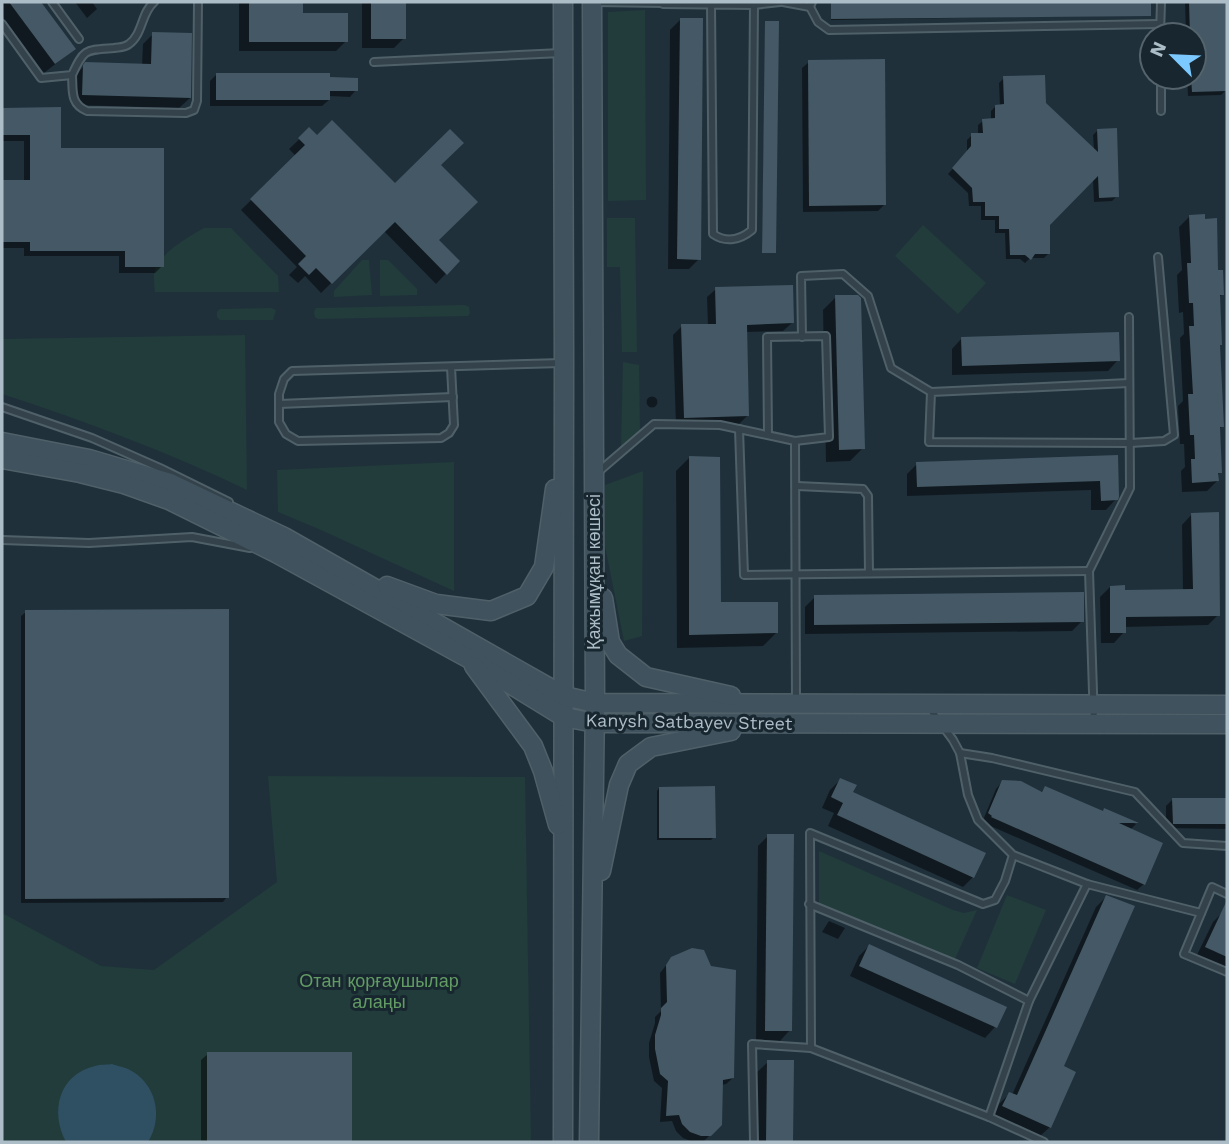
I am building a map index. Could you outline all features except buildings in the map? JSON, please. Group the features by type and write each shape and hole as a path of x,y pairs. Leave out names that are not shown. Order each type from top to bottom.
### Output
{"main road":[{"name":"Қажымұқан көшесі","path":"563,2 563,1142"},
{"name":"Қажымұқан көшесі","path":"589,1142 595,703 592,2"},
{"path":"336,567 436,604 491,611 527,596 544,567 564,420"},
{"name":"Kanysh Satbayev Street","path":"2,442 89,459 170,483 280,545 564,717 594,723 1227,724"},
{"name":"Kanysh Satbayev Street","path":"2,459 124,484 336,567 564,696 595,703 1227,703"},
{"path":"594,534 610,642 618,655 646,677 765,704"},
{"path":"468,658 533,746 543,771 564,846"},
{"path":"592,919 609,825 619,785 628,764 651,747 768,723"}],"lane":[{"path":"52,2 79,39"},
{"path":"154,2 147,10 138,35 132,43 124,47 83,53 72,75 74,100 79,108 88,111 186,113 194,110 197,101 198,2"},
{"path":"592,2 811,4 818,22 829,30 1138,24"},
{"path":"1160,21 1161,2"},
{"path":"711,5 713,234 720,239 730,240 746,236 752,230 754,5"},
{"path":"2,24 41,78 72,75"},
{"path":"374,62 563,53"},
{"path":"1161,91 1161,111"},
{"path":"930,392 929,442 1164,441 1174,435 1158,257"},
{"path":"802,337 801,276 843,274 868,296 891,368 930,392 1129,383"},
{"path":"1094,724 1089,571 1130,488 1129,317"},
{"path":"594,476 654,424 720,425 795,441 830,437 826,336 767,337 768,435"},
{"path":"451,367 454,425 442,438 298,441 286,434 279,422 279,394 284,379 292,371 564,363"},
{"path":"279,404 453,397"},
{"path":"2,407 92,438 222,498 280,545"},
{"path":"739,429 744,575 1089,571"},
{"path":"795,441 796,704"},
{"path":"797,486 863,489 868,496 869,573"},
{"path":"2,540 89,543 192,537 280,545"},
{"path":"926,704 960,753 968,795 978,820 1013,855 1087,884 1201,913"},
{"path":"960,753 1135,792 1182,843 1227,846"},
{"path":"811,1048 810,833 983,904 995,900 1005,881 1013,855"},
{"path":"989,1117 1029,1002 1087,884"},
{"path":"1227,894 1212,887 1184,954 1227,972"},
{"path":"809,904 958,965 1029,1002"},
{"path":"754,1142 752,1044 811,1048 989,1117 1044,1142"}],"green space":[{"path":"645,10 646,200 608,201 608,12"},
{"path":"607,218 635,218 637,352 622,352 620,267 607,267"},
{"path":"923,225 986,283 958,314 895,256"},
{"path":"204,228 231,228 278,276 279,292 155,292 154,275 161,260 174,247"},
{"path":"362,260 369,260 372,295 334,297 334,291"},
{"path":"380,260 388,260 417,289 417,295 380,296"},
{"path":"469,307 468,316 318,319 314,312 316,308"},
{"path":"220,309 276,310 273,320 220,320 217,317"},
{"path":"245,335 247,490 126,438 2,394 2,339"},
{"path":"623,362 639,365 640,431 621,447"},
{"path":"454,462 454,591 278,512 277,470"},
{"path":"643,471 642,636 624,641 605,546 605,485"},
{"name":"Отан қорғаушылар алаңы","path":"268,776 525,777 531,1142 2,1142 2,913 101,966 154,970 277,882"},
{"path":"819,851 953,910 964,913 977,910 955,959 819,903"},
{"path":"1007,895 1046,910 1015,984 977,968"}],"water":[{"path":"112,1064 138,1075 151,1091 156,1122 148,1142 66,1142 61,1130 58,1107 65,1086 82,1071 97,1065"}]}
